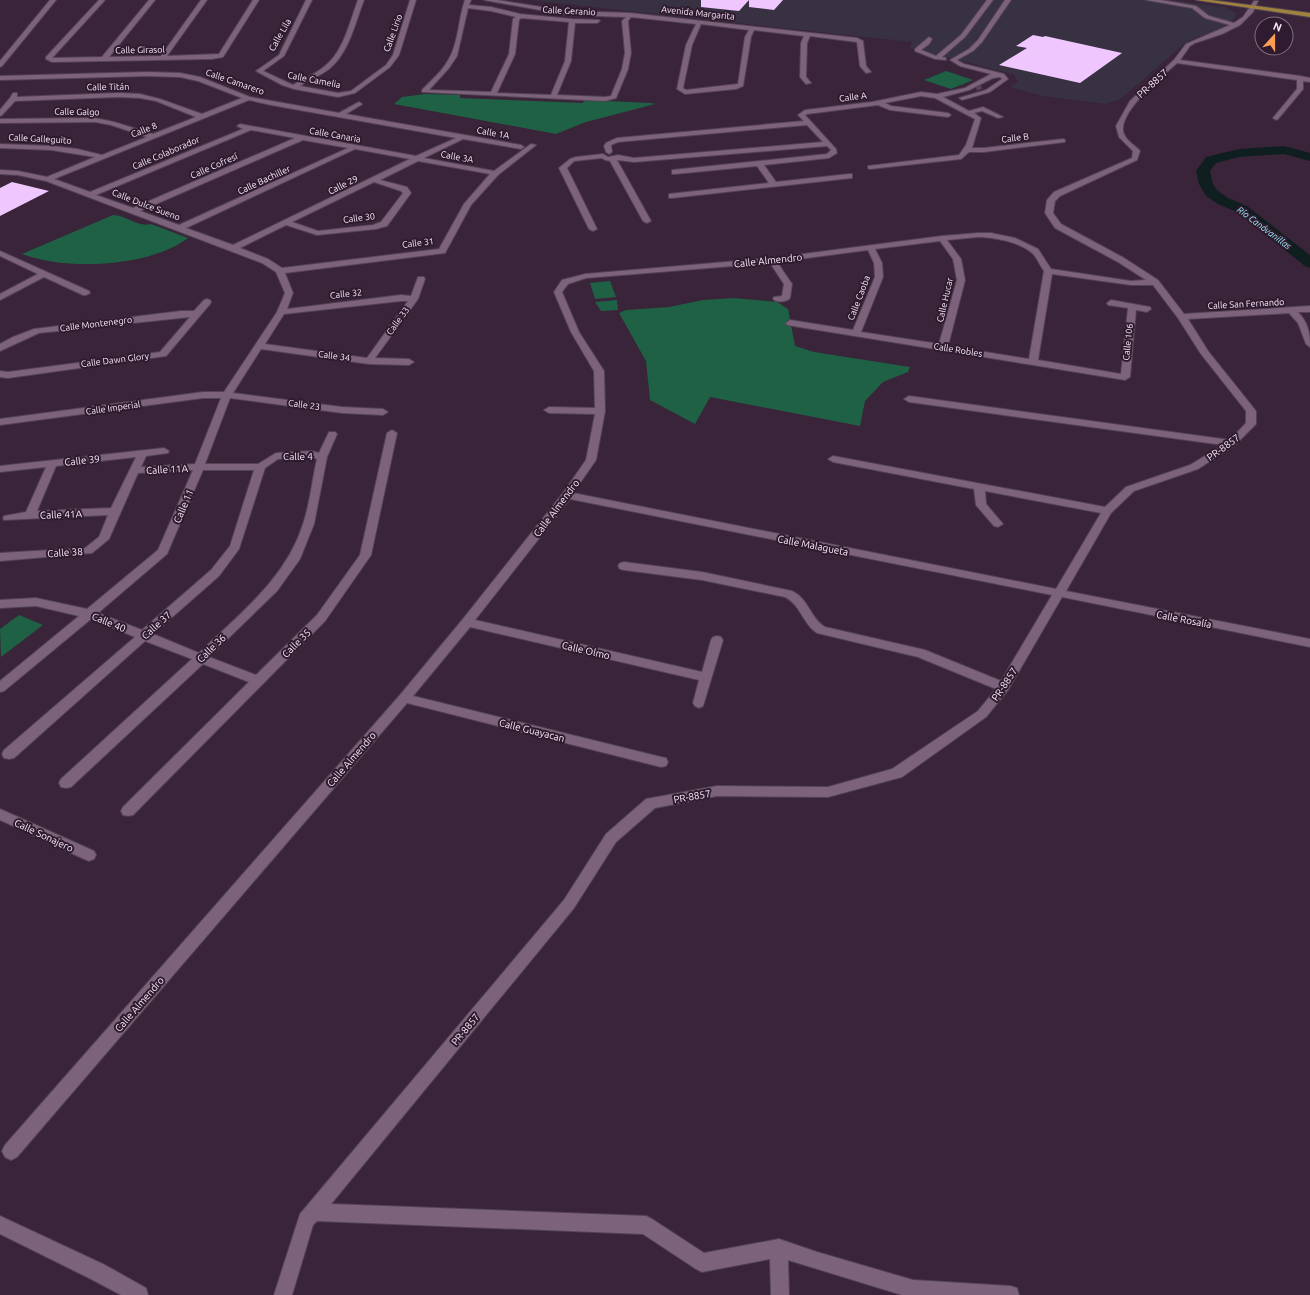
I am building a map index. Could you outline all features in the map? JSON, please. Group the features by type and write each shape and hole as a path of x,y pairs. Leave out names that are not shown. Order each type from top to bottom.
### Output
{"main road":[{"path":"1199,0 1310,10"},
{"path":"1236,0 1277,10 1310,15"},
{"path":"1220,3 1249,14 1277,10"}],"street":[{"path":"0,65 53,0"},
{"name":"Calle Girasol","path":"102,0 48,58 52,60 222,56 256,0"},
{"path":"104,59 152,0"},
{"path":"163,58 204,0"},
{"name":"Calle Lila","path":"259,71 281,56 309,0"},
{"path":"294,87 335,60 361,0"},
{"name":"Calle Lirio","path":"344,95 353,92 388,66 396,54 413,0"},
{"path":"468,0 465,6 457,46 450,63 424,91 605,99 614,97 625,69 628,53 625,22 630,15"},
{"name":"Avenida Margarita","path":"487,0 541,10 567,13 630,15 856,40 860,41 863,66 868,72"},
{"path":"936,58 954,45 963,36 990,0"},
{"path":"953,60 971,50 980,41 1008,0"},
{"path":"1149,0 1194,7 1213,19 1235,25"},
{"path":"541,10 547,3"},
{"name":"PR-8857","path":"283,1295 306,1220 569,904 612,838 651,803 717,791 828,792 876,780 897,772 982,714 1004,687 1107,512 1130,489 1194,467 1232,443 1251,424 1251,411 1204,352 1182,317 1155,282 1121,260 1058,226 1049,213 1051,200 1057,194 1134,159 1137,151 1121,136 1119,126 1132,102 1176,61 1188,45 1230,28 1249,14 1255,5"},
{"name":"Calle Geranio","path":"465,6 491,9 520,16 572,21 602,21"},
{"path":"493,94 512,54 516,19 520,16"},
{"path":"553,97 568,61 572,21"},
{"path":"617,22 625,22"},
{"path":"698,23 693,30 682,77 680,89 685,92 736,87 741,85 748,37 752,28"},
{"path":"808,34 804,43 803,77 808,83"},
{"path":"929,39 927,43 917,50 936,58 953,60 962,65 1002,75"},
{"path":"0,55 9,54"},
{"path":"1176,61 1310,80"},
{"name":"Calle Camelia","path":"259,71 284,84 294,87 344,95"},
{"name":"Calle Camarero","path":"0,78 113,72 180,76 200,79 248,98 462,137"},
{"path":"937,96 980,87 988,91 1005,79 1002,75"},
{"path":"947,102 980,87 992,76 1002,75"},
{"path":"1276,118 1300,89 1300,78"},
{"path":"0,114 12,96 23,93"},
{"name":"Calle A","path":"808,123 801,115 805,112 879,103 921,94 937,96 969,113"},
{"name":"Calle Titán","path":"12,96 140,96 158,100 201,116"},
{"name":"Calle 8","path":"48,179 248,98"},
{"path":"879,103 890,108 948,115"},
{"path":"340,115 359,104"},
{"path":"969,113 983,109 1000,117"},
{"path":"870,167 961,157 965,155 978,118 969,113"},
{"name":"Calle Galgo","path":"0,121 94,120 112,123 152,136"},
{"path":"647,221 607,146 608,144 617,140 808,123 834,150 834,153 829,156 675,172"},
{"name":"Calle Canaria","path":"240,126 416,159"},
{"name":"Calle Colaborador","path":"90,195 250,128"},
{"name":"Calle 1A","path":"462,137 522,148"},
{"name":"Calle 29","path":"233,248 462,137"},
{"name":"Calle Cofresí","path":"133,211 301,138"},
{"name":"Calle B","path":"968,150 984,150 1063,141"},
{"path":"593,229 563,168 572,160 611,156 634,160 828,144"},
{"name":"Calle 31","path":"280,271 442,251 468,204 495,173 533,145"},
{"name":"Calle Galleguito","path":"0,146 52,147 80,151 102,157"},
{"name":"Calle Bachiller","path":"179,228 356,147"},
{"name":"Calle 3A","path":"416,159 495,173"},
{"path":"759,163 774,185"},
{"name":"Calle Dulce Sueno","path":"0,172 18,173 48,179 233,248 265,261 280,271"},
{"path":"672,196 850,176"},
{"name":"Calle 30","path":"287,223 317,233 373,228 384,224 407,193 404,189 373,180"},
{"name":"Calle Almendro","path":"11,1151 404,698 467,622 567,495 591,460 600,411 599,371 575,332 558,292 565,282 585,276 772,260 942,238 991,235 1012,240 1035,251 1048,271"},
{"name":"Calle Hucar","path":"942,238 957,259 961,280 943,348"},
{"name":"Calle Caoba","path":"856,333 879,277 878,262 870,247"},
{"path":"0,253 86,293"},
{"path":"772,260 788,284 786,298 777,299"},
{"name":"Calle 11","path":"0,688 163,552 199,467 227,395 281,312 288,292 280,271"},
{"path":"1033,362 1048,271 1131,283 1155,282"},
{"path":"0,297 43,274"},
{"name":"Calle 33","path":"370,361 414,299 421,279"},
{"name":"Calle 32","path":"281,312 402,298 414,299"},
{"name":"Calle Dawn Glory","path":"0,374 8,375 163,354 207,302"},
{"path":"1111,303 1147,309"},
{"name":"Calle 106","path":"1125,377 1132,307"},
{"name":"Calle San Fernando","path":"1182,317 1310,309"},
{"path":"1292,311 1302,322 1310,344"},
{"name":"Calle Montenegro","path":"0,348 16,339 37,331 181,314 196,314"},
{"name":"Calle Robles","path":"790,323 1125,377"},
{"name":"Calle 34","path":"259,346 370,361 409,362"},
{"name":"Calle Imperial","path":"0,422 203,395 227,395"},
{"name":"Calle 23","path":"227,395 342,410 382,412"},
{"path":"909,399 1232,443"},
{"path":"549,410 600,411"},
{"name":"Calle 35","path":"128,811 321,618 365,555 392,432"},
{"path":"322,457 332,434"},
{"name":"Calle 39","path":"0,469 164,451"},
{"name":"Calle 38","path":"0,557 88,550 104,539 115,511 142,454"},
{"name":"Calle 4","path":"260,467 276,456 312,454 322,457 316,486"},
{"path":"834,459 1107,512"},
{"path":"30,515 53,462"},
{"path":"199,467 260,467"},
{"name":"Calle 11A","path":"135,470 199,467"},
{"name":"Calle 37","path":"9,754 215,573 235,547 260,467"},
{"name":"Calle 36","path":"66,783 200,659 273,588 294,559 309,524 316,486"},
{"path":"979,486 981,504 998,524"},
{"name":"Calle Malagueta","path":"567,495 1059,594"},
{"name":"Calle 41A","path":"8,518 30,515 115,511"},
{"path":"624,566 702,576 788,594 796,597 801,602 810,622 821,630 921,653 1004,687"},
{"name":"Calle Rosalía","path":"1059,594 1310,643"},
{"name":"Calle 40","path":"0,604 36,602 90,614 258,681"},
{"name":"Calle Olmo","path":"467,622 705,677"},
{"path":"699,703 705,677 717,640"},
{"name":"Calle Guayacan","path":"404,698 660,762"},
{"name":"Calle Sonajero","path":"0,814 89,856"},
{"path":"313,1212 646,1225 702,1263 779,1248 913,1290 1010,1295"},
{"path":"0,1225 98,1272 139,1295"},
{"path":"779,1248 780,1295"}],"shaded area":[{"path":"529,0 1169,0 1225,7 1236,13 1235,18 1217,31 1189,40 1119,100 1105,104 1043,96 1010,87 1018,81 1013,74 910,48 912,42"}],"green space":[{"path":"946,71 973,80 951,89 924,80"},
{"path":"425,94 460,95 460,98 583,103 584,100 655,104 586,122 556,134 394,104 402,97"},
{"path":"113,215 123,217 137,223 146,225 151,224 188,238 172,248 152,255 107,263 61,263 22,254"},
{"path":"610,281 616,297 595,299 590,283"},
{"path":"734,298 777,302 788,309 795,346 814,352 910,367 908,372 883,382 865,401 860,426 710,397 695,424 650,400 646,361 619,313 626,310 669,307 703,300"},
{"path":"617,300 618,310 601,311 595,302"},
{"path":"19,615 43,625 1,657 0,629"}],"building":[{"path":"701,0 749,0 739,11 701,7"},
{"path":"749,0 783,0 774,10 749,7"},
{"path":"1033,35 1045,36 1122,53 1080,83 999,65 1027,48 1016,46"},
{"path":"12,182 49,191 0,216 0,188"}],"waterway":[{"name":"Río Canóvanillas","path":"1310,157 1284,150 1239,153 1211,160 1203,171 1206,184 1211,193 1223,201 1242,209 1310,263"}],"tunnel":[{"path":"976,88 981,86"}]}
